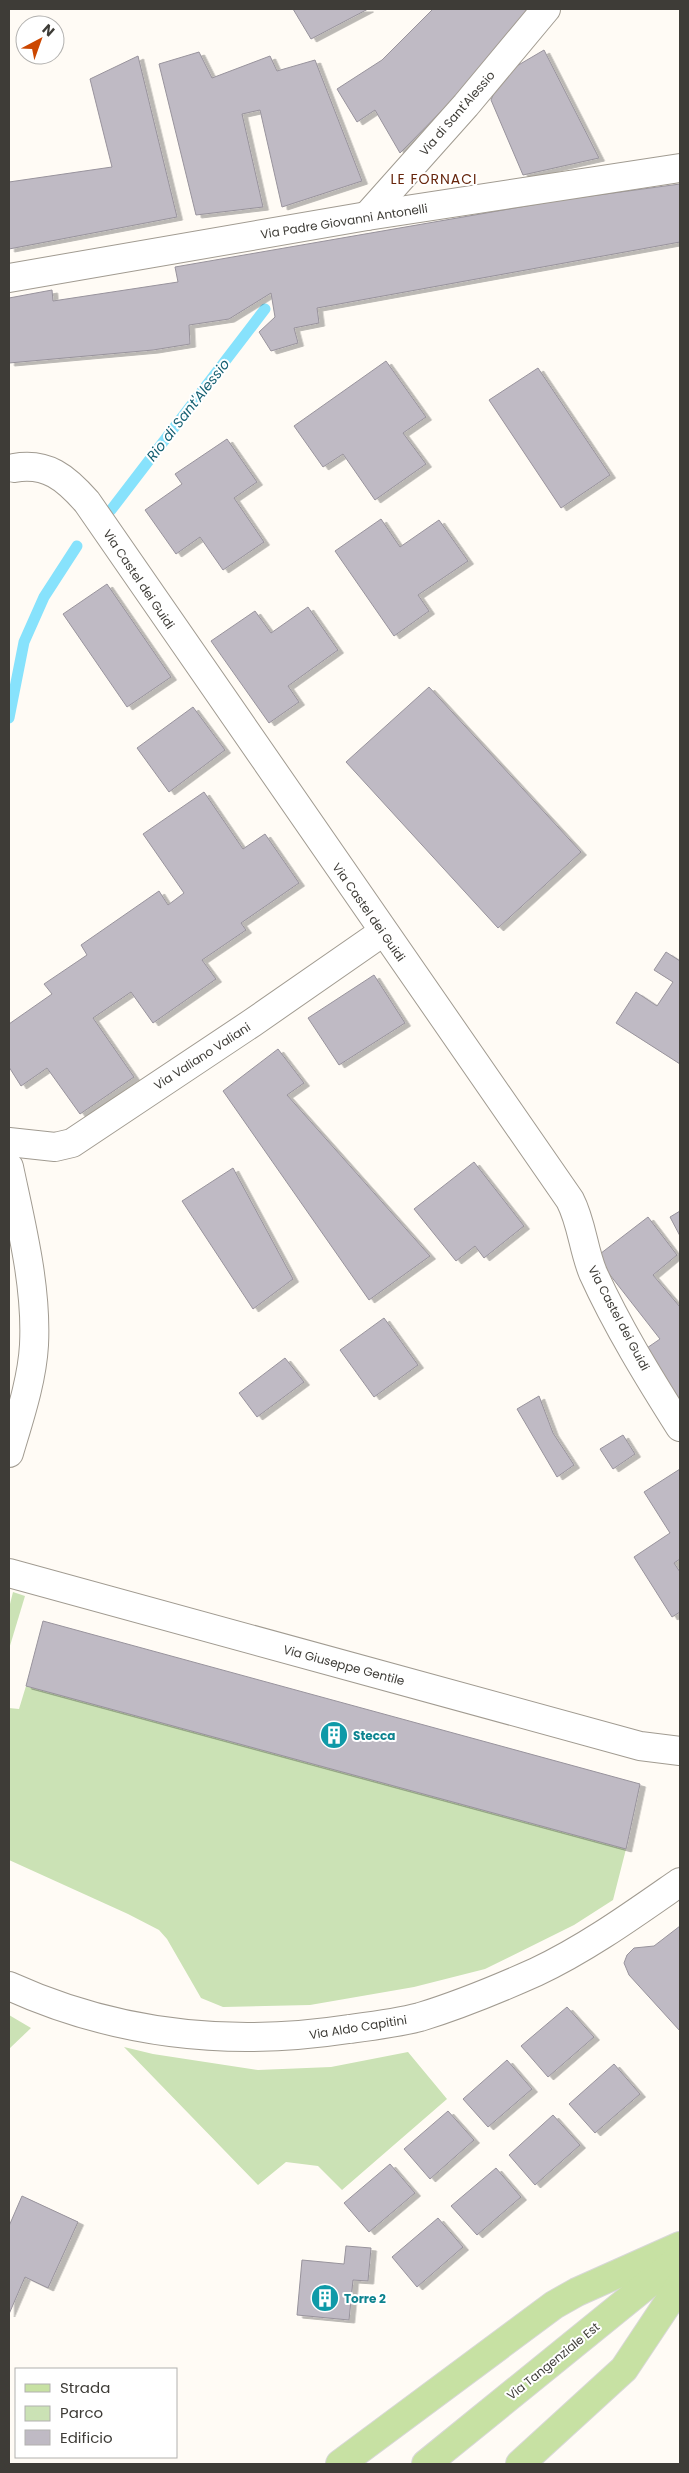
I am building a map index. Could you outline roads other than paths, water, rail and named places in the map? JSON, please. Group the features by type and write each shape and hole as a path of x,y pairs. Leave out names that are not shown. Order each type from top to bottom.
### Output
{"main road":[{"path":"340,2464 554,2305 577,2292 680,2246"},
{"name":"Via Tangenziale Est","path":"426,2464 680,2258"},
{"path":"520,2464 624,2369 680,2285"}],"street":[{"name":"Via di Sant'Alessio","path":"367,216 466,105 546,9"},
{"name":"Via Padre Giovanni Antonelli","path":"9,278 367,216 680,168"},
{"name":"Via Castel dei Guidi","path":"10,463 41,466 73,487 86,502 570,1200 576,1211 587,1258 598,1283 651,1381 680,1427"},
{"name":"Via Valiano Valiani","path":"9,1142 55,1147 72,1143 252,1023 383,932"},
{"path":"9,1167 29,1278 34,1346 19,1417 9,1453"},
{"name":"Via Giuseppe Gentile","path":"9,1573 640,1746 680,1752"},
{"name":"Via Aldo Capitini","path":"9,1986 59,2008 122,2024 229,2038 272,2038 312,2035 381,2025 418,2017 454,2006 537,1971 584,1946 680,1882"}],"waterway":[{"name":"Rio di Sant'Alessio","path":"111,510 265,309"},
{"name":"Rio di Sant'Alessio","path":"9,718 24,642 44,597 77,546"}],"place":[{"name":"Stecca","path":"334,1735"},
{"name":"Torre 2","path":"325,2298"}],"district":[{"name":"LE FORNACI","path":"434,179"}]}
